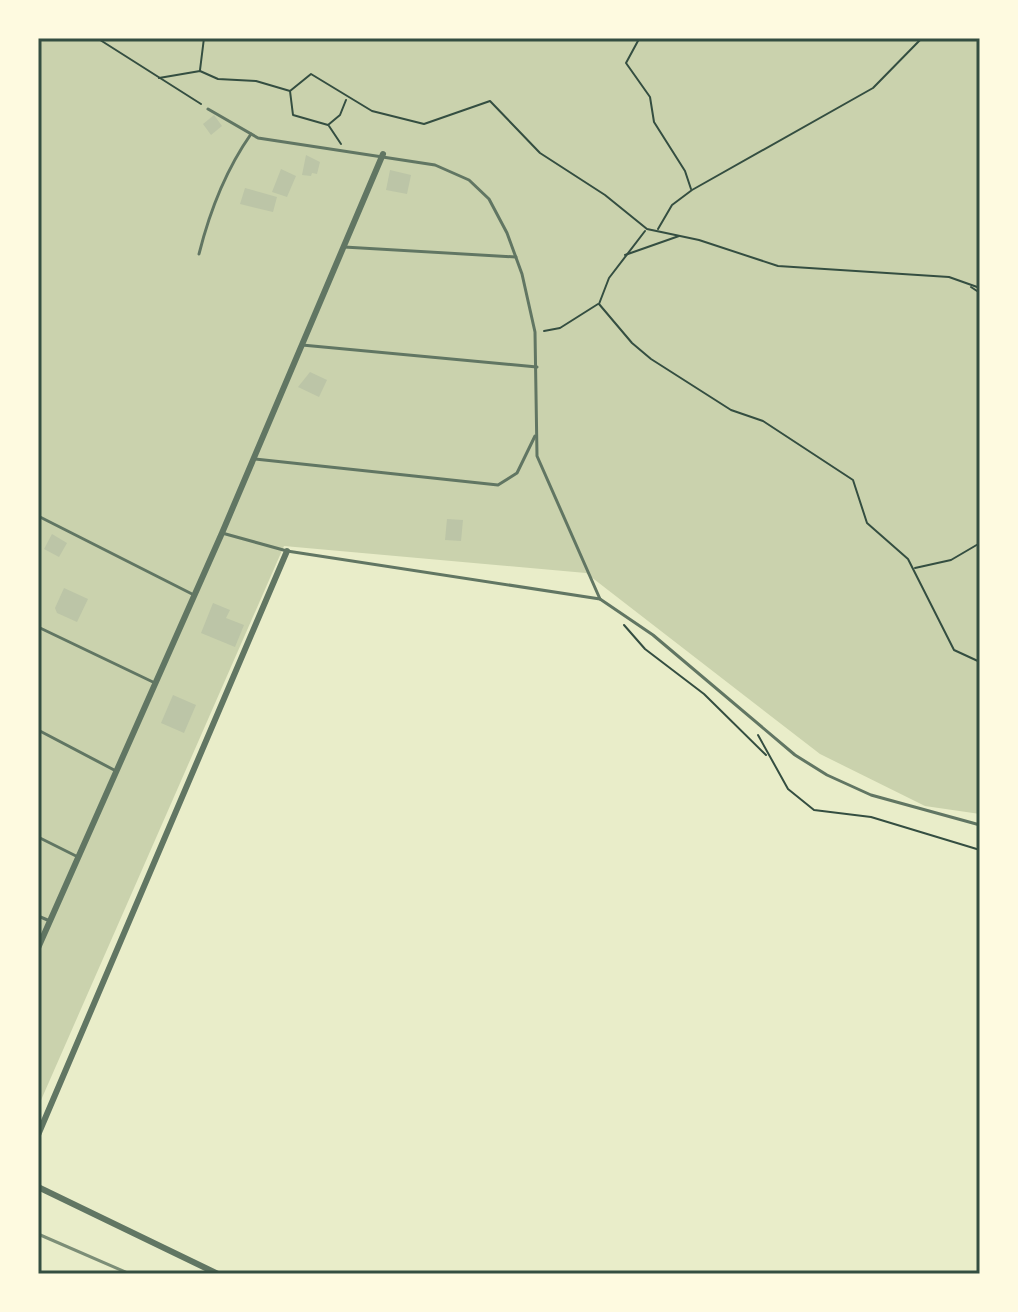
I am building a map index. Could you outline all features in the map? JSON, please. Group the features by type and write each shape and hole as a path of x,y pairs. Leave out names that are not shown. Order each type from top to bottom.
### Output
{"street":[{"path":"38,948 222,533 383,154"},
{"path":"38,1135 287,551"},
{"path":"38,1187 218,1274"}],"lane":[{"path":"208,109 258,138 383,154 435,165 469,180 489,199 516,257 535,332 537,456 600,599"},
{"path":"199,254 209,214 235,156 251,134"},
{"path":"344,247 516,257"},
{"path":"302,345 537,367"},
{"path":"253,459 498,485 517,473 537,432"},
{"path":"38,516 194,595"},
{"path":"222,533 287,551 600,599 708,679 750,720 795,755 827,775 871,795 980,825"},
{"path":"38,627 155,683"},
{"path":"38,730 116,771"},
{"path":"38,837 78,857"},
{"path":"38,916 50,921"}],"path":[{"path":"97,38 208,109"},
{"path":"200,71 204,38"},
{"path":"639,38 626,63 650,97 654,122 685,171 692,190"},
{"path":"658,230 672,205 692,190 873,88 922,38"},
{"path":"159,78 200,71 218,79 256,81 290,91"},
{"path":"290,91 311,74 372,111 424,124 490,101 540,153 605,195 647,229 681,235 778,266 936,275 980,288"},
{"path":"290,91 293,115 328,125 345,149"},
{"path":"328,125 340,115 346,98"},
{"path":"535,332 560,328 599,304 609,278 647,229"},
{"path":"624,256 681,235"},
{"path":"970,286 980,293"},
{"path":"599,304 632,343 651,359 731,410 763,421 853,480 867,523 899,550 914,568 954,650 980,662"},
{"path":"914,568 951,560 980,543"},
{"path":"616,610 627,629 645,649 704,694 770,759"},
{"path":"750,720 770,759 796,798 814,810 871,817 980,850"}],"green space":[{"path":"38,38 980,38 980,814 925,806 820,754 586,573 284,546 38,1107"}],"building":[{"path":"214,115 222,126 211,135 203,124"},
{"path":"306,155 320,162 317,174 302,175"},
{"path":"281,169 296,176 287,197 272,192"},
{"path":"390,170 411,175 407,194 386,190"},
{"path":"245,188 277,197 273,212 240,204"},
{"path":"310,372 327,380 319,397 298,387"},
{"path":"447,519 463,520 461,541 445,540"},
{"path":"52,534 67,543 59,557 44,549"},
{"path":"64,588 88,599 77,622 57,613 55,608"},
{"path":"213,603 230,610 226,618 244,625 235,647 201,633"},
{"path":"173,695 196,705 184,733 161,723"}],"railway":[{"path":"38,1234 130,1274"}]}
